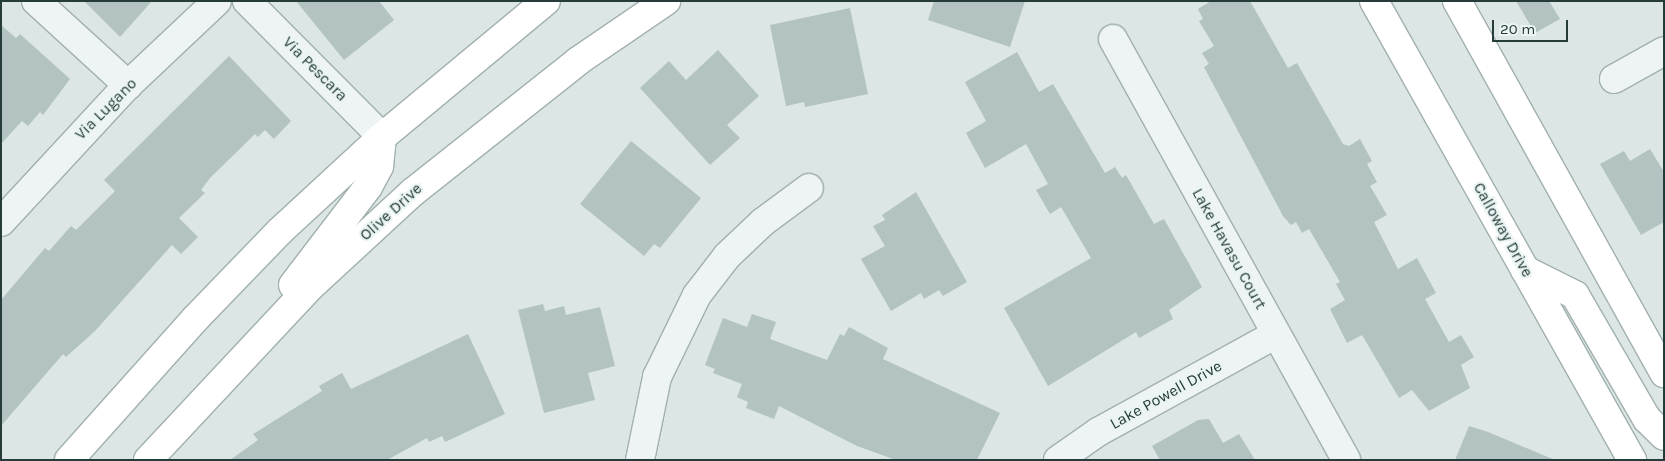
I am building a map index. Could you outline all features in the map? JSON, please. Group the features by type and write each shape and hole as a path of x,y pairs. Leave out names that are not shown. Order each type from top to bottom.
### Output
{"main road":[{"path":"69,460 280,231 382,137 546,1"},
{"name":"Olive Drive","path":"148,460 225,374 310,286 427,180 578,61 666,1"},
{"name":"Calloway Drive","path":"1374,1 1632,460"},
{"path":"1458,1 1664,373"},
{"path":"225,374 368,186 379,166 382,137"},
{"path":"1525,270 1575,295 1646,418 1664,436"},
{"path":"84,460 124,399"}],"street":[{"path":"36,1 128,85"},
{"name":"Via Lugano","path":"1,222 128,85 217,1"},
{"name":"Via Pescara","path":"247,1 382,137"},
{"name":"Lake Havasu Court","path":"1113,39 1346,460"},
{"path":"1614,79 1664,51"},
{"path":"640,460 657,377 697,295 727,256 763,222 809,188"},
{"name":"Lake Powell Drive","path":"1058,460 1098,432 1276,334"}],"building":[{"path":"84,1 152,1 120,37"},
{"path":"296,1 379,1 394,20 344,60"},
{"path":"934,1 1025,1 1010,47 928,20"},
{"path":"1211,1 1250,1 1288,68 1297,63 1343,144 1349,146 1360,139 1372,161 1367,164 1377,182 1370,186 1387,215 1374,222 1398,269 1417,258 1436,293 1425,299 1449,342 1461,335 1474,357 1461,365 1470,388 1429,411 1412,390 1399,398 1362,335 1347,343 1330,309 1345,300 1336,284 1340,282 1309,229 1302,233 1296,222 1291,225 1283,216 1204,67 1209,64 1202,53 1214,46 1199,21 1203,19 1198,9"},
{"path":"1516,1 1549,1 1560,19 1535,33"},
{"path":"850,8 868,94 805,107 804,102 786,106 770,25"},
{"path":"1,25 16,38 20,34 70,79 43,115 40,112 28,126 22,121 1,144"},
{"path":"718,50 759,96 727,125 740,138 710,165 640,88 669,61 686,80"},
{"path":"1017,52 1039,92 1053,84 1105,173 1115,167 1122,178 1126,175 1154,224 1164,219 1202,287 1169,310 1173,319 1139,338 1136,332 1048,386 1004,308 1091,258 1061,207 1050,214 1036,190 1048,184 1026,144 985,168 966,133 986,121 965,82"},
{"path":"229,56 291,121 274,139 265,130 258,137 255,134 210,178 201,190 205,193 179,218 198,237 181,254 172,245 95,331 66,357 63,354 1,426 1,300 45,248 49,251 71,226 76,230 115,191 104,180"},
{"path":"631,141 701,198 660,248 654,244 644,256 580,204"},
{"path":"1650,149 1664,172 1664,222 1641,235 1600,164 1624,151 1630,161"},
{"path":"916,192 967,282 943,296 939,290 924,299 921,293 891,311 861,259 885,246 873,226 885,220 882,215"},
{"path":"543,304 545,311 564,306 566,315 600,307 615,366 588,373 595,400 544,413 518,310"},
{"path":"752,314 776,322 770,339 827,360 840,334 844,336 849,327 888,348 883,359 1000,413 977,460 896,460 857,446 779,406 774,419 746,408 748,402 737,397 742,384 713,373 715,369 705,365 723,318 747,327"},
{"path":"468,334 505,414 445,442 442,436 429,442 427,438 387,460 230,460 258,440 253,434 322,391 319,386 342,373 351,389"},
{"path":"1209,419 1223,443 1239,434 1255,460 1160,460 1152,446 1198,420"},
{"path":"1469,426 1488,432 1555,460 1455,460"}]}
